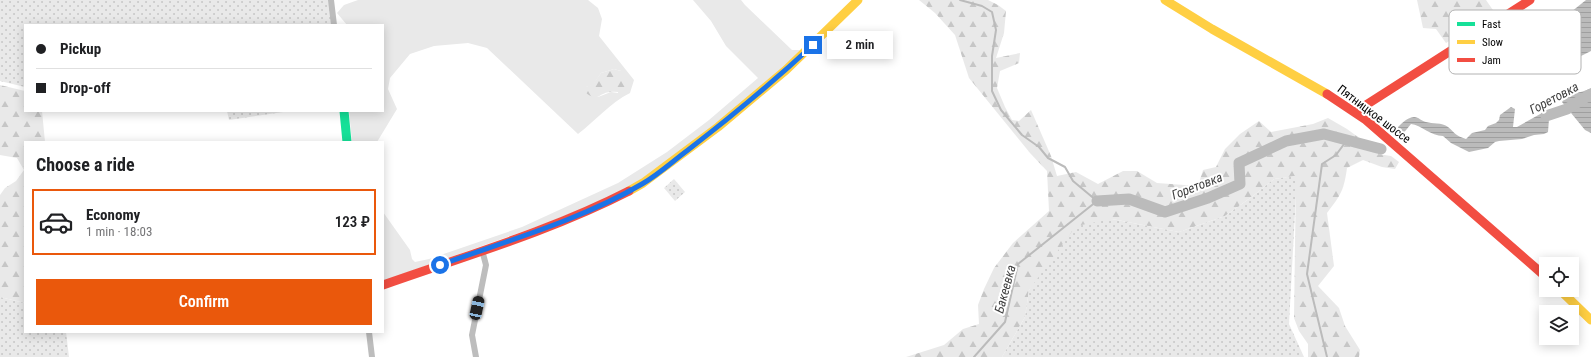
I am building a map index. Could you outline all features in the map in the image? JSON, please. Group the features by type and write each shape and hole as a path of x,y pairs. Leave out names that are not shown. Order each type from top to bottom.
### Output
{"street":[{"path":"331,0 334,24"},
{"path":"384,285 532,233 609,201 643,183 718,127 780,75 858,0"},
{"name":"Пятницкое шоссе","path":"1165,0 1212,30 1323,91 1355,112 1406,154 1539,271"},
{"path":"1514,10 1530,0"},
{"path":"1355,112 1449,52"},
{"path":"344,112 347,141"},
{"path":"476,357 472,335 486,265 482,250"},
{"path":"1567,297 1591,320"},
{"path":"369,333 372,357"}],"green space":[{"path":"0,0 330,0 333,24 24,24 24,87 0,81"},
{"path":"358,0 588,0 598,8 602,19 599,36 634,80 630,93 609,107 578,134 487,48 468,43 434,46 410,54 390,78 388,89 397,109 378,141 352,141 349,112 384,112 384,24 346,24 337,13 344,5","holes":["614,69 621,71 618,93 611,92 598,97 586,87 593,85 601,73"]},
{"path":"693,0 741,0 792,50 800,50 779,72 686,149 621,193 544,224 384,281 384,213 410,250 412,259 415,262 429,259 522,227 618,183 667,152 709,120 758,78 726,46 711,21"},
{"path":"919,0 988,0 1006,11 1004,33 996,58 1020,53 1019,63 1000,71 997,88 1012,120 1019,121 1031,110 1051,156 1057,176 1076,172 1098,184 1123,171 1137,171 1157,183 1198,186 1203,170 1216,167 1225,149 1240,134 1259,121 1271,132 1313,124 1328,118 1347,129 1369,145 1378,154 1391,156 1399,162 1395,169 1382,167 1363,160 1347,168 1345,182 1341,192 1327,213 1334,266 1318,286 1339,308 1345,326 1360,350 1359,357 1308,357 1308,344 1299,331 1294,318 1296,176 1274,179 1225,216 1179,232 1112,219 1029,290 1025,317 1002,357 906,357 944,345 963,329 979,324 978,305 994,268 1013,243 1049,211 1047,171 1030,153 969,78 955,35 935,13"},
{"path":"1417,0 1486,0 1493,10 1449,10 1449,41 1446,43 1436,29 1423,28"},
{"path":"614,69 621,71 627,79 625,92 607,92 596,97 590,96 586,93 586,87 593,84 601,73"},
{"path":"0,85 24,91 24,112 42,112 45,141 24,141 24,170 17,158 0,155"},
{"path":"227,112 283,112 229,120"},
{"path":"24,170 24,303 0,297 0,195 5,188 16,181"},
{"path":"1297,176 1289,324 1304,357 1002,357 1025,317 1029,290 1076,226 1112,219 1179,232 1225,216 1274,179"},
{"path":"674,179 685,192 675,201 664,188"},
{"path":"0,297 24,303 24,333 66,333 69,357 0,357"}],"shaded area":[{"path":"1586,0 1591,0 1591,51 1581,56 1581,10 1574,10"},
{"path":"1591,88 1591,133 1585,130 1562,102 1565,98 1572,94"},
{"path":"1511,107 1515,109 1513,127 1517,127 1542,113 1560,111 1558,115 1549,119 1548,132 1544,134 1534,135 1522,139 1499,141 1495,142 1488,148 1469,152 1451,143 1443,136 1439,136 1415,125 1411,124 1402,135 1398,132 1398,127 1403,122 1409,118 1416,117 1426,122 1446,125 1458,135 1466,139 1472,133 1485,130 1488,126 1496,123 1499,120 1500,115"}],"waterway":[{"name":"Горетовка","path":"960,0 982,6 992,12 996,30 992,56 992,91 1001,110 1022,135 1039,147 1048,158 1065,167 1073,181 1097,201 1018,264 1005,322 974,357"},
{"name":"Горетовка","path":"1546,116 1567,109 1591,94"},
{"name":"Горетовка","path":"1097,201 1129,199 1165,212 1208,198 1240,184 1239,163 1286,141 1324,134 1381,149"},
{"path":"1327,357 1307,274 1322,164 1336,155 1347,140"}],"traffic: fast":[{"path":"344,112 347,141"}],"traffic: slow":[{"path":"629,191 643,183 718,127 786,70 858,0"},
{"path":"1165,0 1212,29 1327,94"},
{"path":"1567,297 1591,320"}],"traffic: jam":[{"path":"1514,10 1530,0"},
{"path":"1355,112 1449,52"},
{"path":"1327,94 1366,120 1539,271"},
{"path":"384,285 539,231 629,191"}],"route":[{"path":"440,265 532,233 582,213 643,183 718,127 786,70 813,45"}],"water label":[{"name":"Бакеевка","path":"1005,289"}]}
